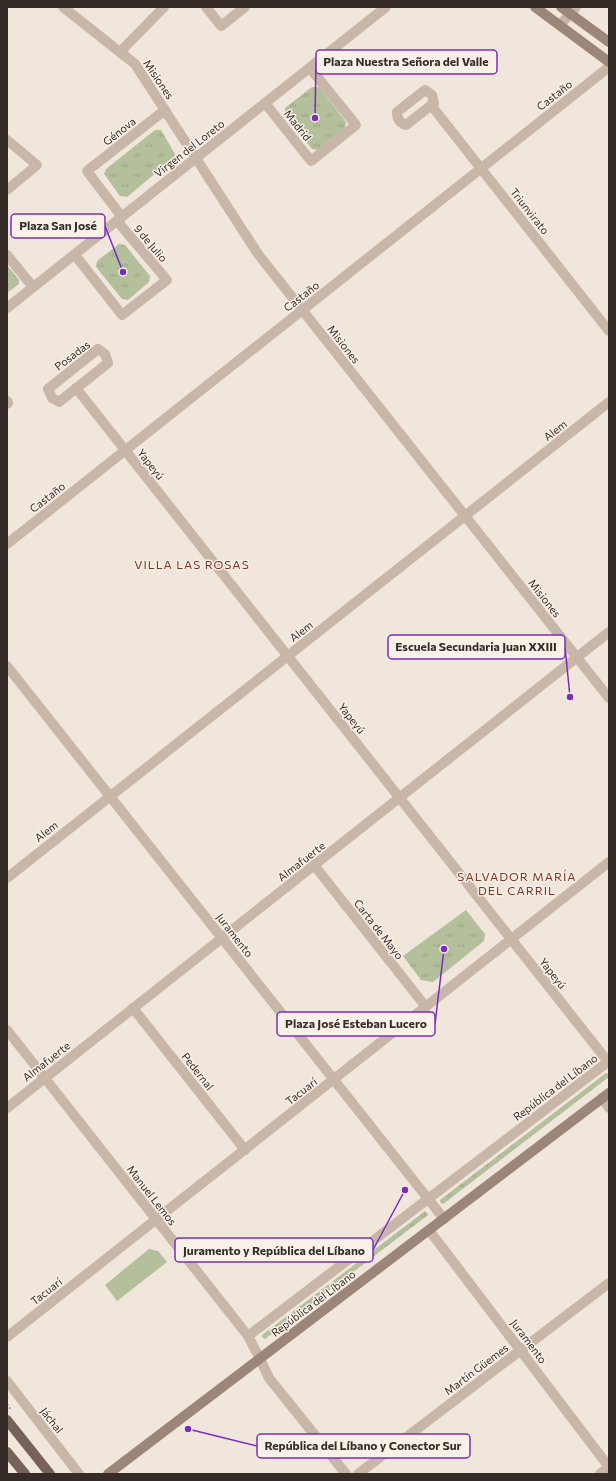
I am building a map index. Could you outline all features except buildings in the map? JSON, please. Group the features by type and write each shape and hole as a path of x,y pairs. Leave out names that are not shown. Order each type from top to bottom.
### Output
{"main road":[{"path":"535,7 609,62"},
{"path":"561,7 573,10 609,42"},
{"name":"República del Líbano","path":"108,1474 605,1096"},
{"path":"7,1420 50,1474"},
{"path":"7,1452 25,1474"}],"street":[{"name":"Misiones","path":"63,7 135,64 258,254 609,698"},
{"path":"120,52 164,7"},
{"path":"206,7 221,26 245,7"},
{"name":"Virgen del Loreto","path":"7,308 386,7"},
{"path":"560,25 573,10"},
{"name":"Castaño","path":"7,544 609,67"},
{"name":"Madrid","path":"265,103 311,161 356,125 310,68"},
{"name":"Triunvirato","path":"431,105 609,331"},
{"name":"Génova","path":"87,171 165,110"},
{"path":"7,140 37,165 7,190"},
{"name":"9 de Julio","path":"75,255 122,316 167,280 120,219 87,171"},
{"path":"7,255 33,288"},
{"name":"Posadas","path":"98,349 102,351 106,356 108,363 76,388 59,402 52,398 48,389 98,349"},
{"name":"Yapeyú","path":"76,388 609,1062"},
{"name":"Alem","path":"7,878 609,402"},
{"name":"Almafuerte","path":"7,1108 609,632"},
{"name":"Juramento","path":"7,666 444,1219"},
{"name":"Tacuarí","path":"7,1338 609,862"},
{"name":"Carta de Mayo","path":"314,865 426,1007"},
{"name":"Pedernal","path":"133,1008 245,1150"},
{"name":"Manuel Lemos","path":"7,1030 248,1336 269,1378 346,1474"},
{"name":"República del Líbano","path":"248,1336 609,1062"},
{"path":"605,1096 609,1108"},
{"name":"Juramento","path":"429,1230 609,1467"},
{"name":"Martín Güemes","path":"358,1474 609,1283"},
{"name":"Jáchal","path":"7,1381 79,1474"},
{"path":"600,1474 609,1467"}],"green space":[{"path":"312,87 319,87 346,122 345,128 318,150 312,149 285,115 285,108"},
{"path":"155,130 161,130 175,154 174,158 127,197 120,196 104,174 106,169"},
{"path":"119,244 125,245 150,276 149,282 128,300 122,299 96,267 97,261"},
{"path":"7,265 19,280 19,284 7,293"},
{"path":"466,910 485,934 484,941 433,982 421,980 403,956"},
{"path":"606,1073 609,1074 609,1077 443,1204 440,1202 440,1200"},
{"path":"425,1211 428,1215 265,1339 262,1337 262,1335"},
{"path":"149,1249 158,1251 167,1262 117,1301 105,1285"}],"place":[{"name":"Plaza Nuestra Señora del Valle","path":"315,118"},
{"name":"Plaza San José","path":"123,272"},
{"name":"Escuela Secundaria Juan XXIII","path":"570,697"},
{"name":"Plaza José Esteban Lucero","path":"444,949"},
{"name":"Juramento y República del Líbano","path":"405,1190"},
{"name":"República del Líbano y Conector Sur","path":"188,1429"}],"district":[{"name":"VILLA LAS ROSAS","path":"192,564"},
{"name":"SALVADOR MARÍA DEL CARRIL","path":"517,883"}]}
